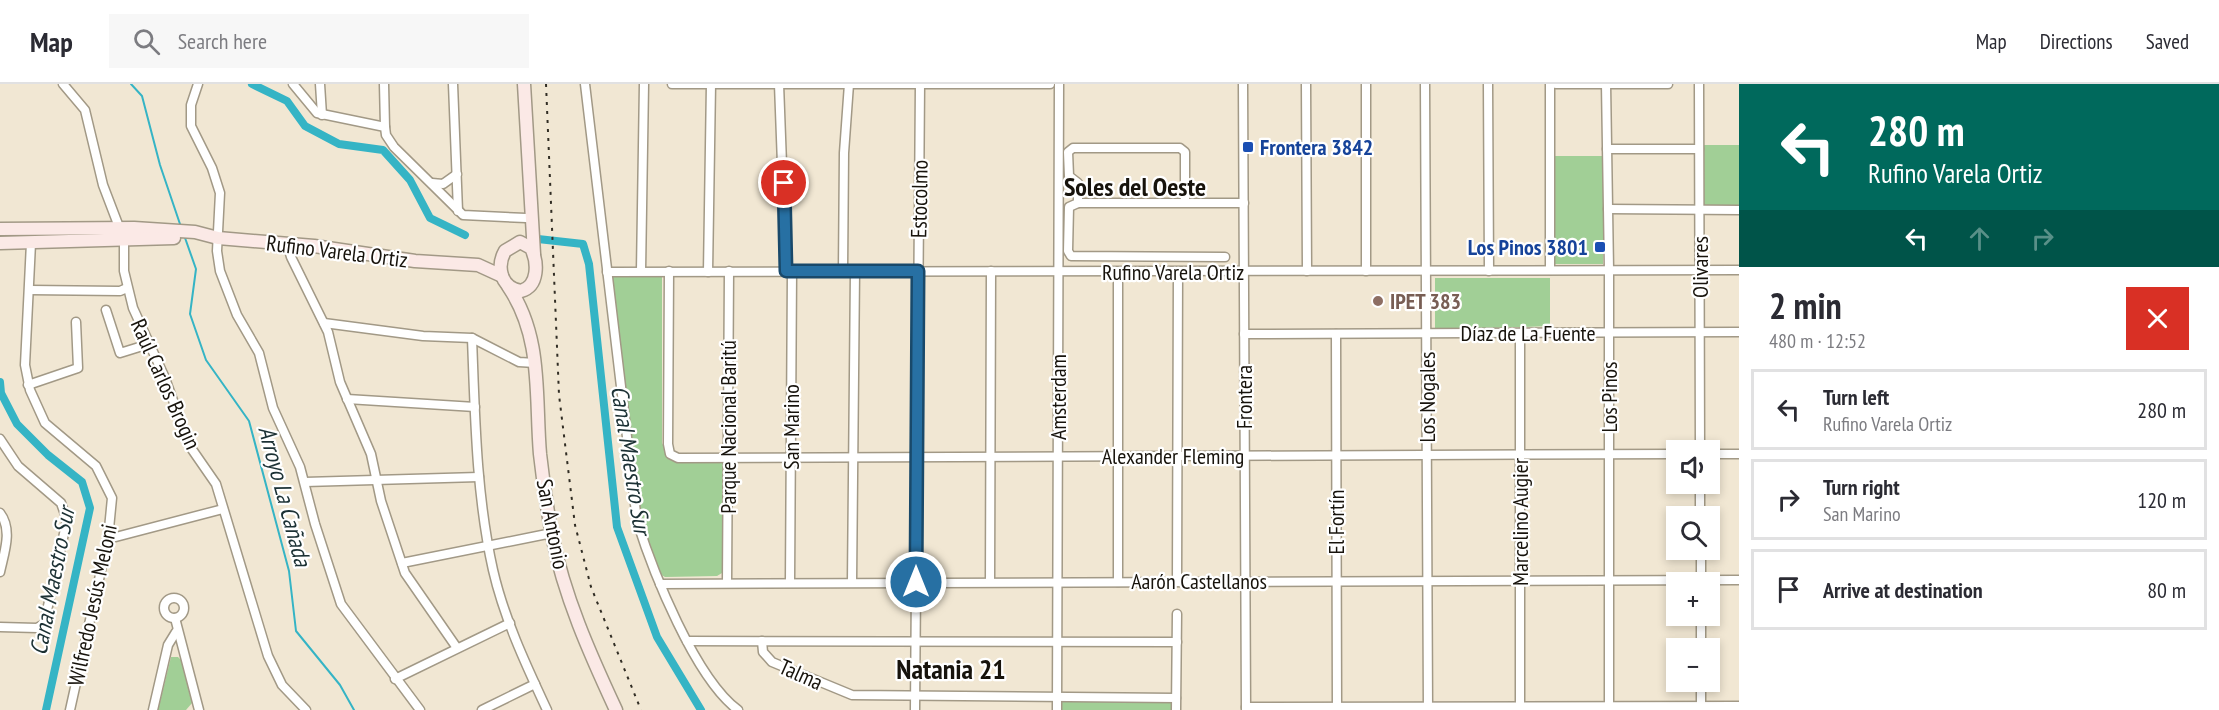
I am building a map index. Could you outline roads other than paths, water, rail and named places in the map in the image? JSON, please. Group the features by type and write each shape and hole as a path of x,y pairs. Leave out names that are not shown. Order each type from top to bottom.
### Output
{"main road":[{"path":"524,84 535,274 530,288 521,291 505,281 501,259 522,232 526,218 528,184"},
{"path":"0,229 123,234"},
{"path":"0,243 32,243 123,234"},
{"name":"Rufino Varela Ortiz","path":"123,234 214,237 287,243 415,261 463,263 486,268 505,281"},
{"path":"509,248 527,244 534,254"},
{"name":"Rufino Varela Ortiz","path":"463,263 491,258 509,248"},
{"name":"San Antonio","path":"505,281 529,328"},
{"name":"San Antonio","path":"530,288 527,306 536,363 540,454 552,534 572,606 616,710"}],"street":[{"name":"Raúl Carlos Brogin","path":"63,84 85,110 104,185 123,234 124,271 128,288 149,344 165,378 189,445 213,477 273,668 282,685 306,710"},
{"path":"198,84 192,105 191,126 218,184 220,202 214,237 219,271 237,315 260,353 273,408 297,458 315,524 341,604 420,710"},
{"path":"293,84 311,110 322,115 385,127"},
{"path":"320,84 322,115"},
{"path":"384,84 385,127 389,141 458,211 468,217 526,218"},
{"path":"453,84 458,211"},
{"path":"585,84 637,521 660,584 687,641 702,666 738,710"},
{"path":"641,271 644,84"},
{"path":"672,84 1050,84"},
{"path":"708,272 711,84"},
{"name":"San Marino","path":"779,84 789,271 790,582"},
{"path":"843,271 844,153 849,84"},
{"name":"Estocolmo","path":"915,710 920,84"},
{"name":"Amsterdam","path":"1057,710 1059,84"},
{"name":"Frontera","path":"1243,84 1246,709"},
{"path":"1306,84 1307,271"},
{"path":"1366,84 1366,271"},
{"name":"Los Nogales","path":"1425,84 1428,709"},
{"path":"1488,84 1489,271"},
{"path":"1550,84 1550,270"},
{"path":"1556,84 1668,84"},
{"name":"Los Pinos","path":"1606,84 1609,270 1609,708"},
{"name":"Olivares","path":"1699,84 1700,440"},
{"path":"1078,202 1078,183 1068,174 1068,152 1073,148 1180,148 1185,152 1185,202"},
{"path":"1607,149 1699,149"},
{"path":"432,183 443,184 457,174"},
{"path":"1225,257 1074,257 1068,251 1069,207 1078,202 1244,203"},
{"path":"1608,209 1739,210"},
{"name":"Wilfredo Jesús Meloni","path":"32,243 26,356 28,385 45,423 100,472 112,498 108,539 70,710"},
{"path":"287,243 291,257 324,323 340,382 363,432 378,479 381,501 402,563 410,581 457,648"},
{"name":"Rufino Varela Ortiz","path":"607,272 1739,270"},
{"name":"Alexander Fleming","path":"669,271 668,444 670,454 678,458 1666,454"},
{"name":"Parque Nacional Baritú","path":"727,583 729,271"},
{"path":"852,582 855,271"},
{"path":"990,582 991,271"},
{"path":"1118,272 1118,582"},
{"path":"1177,581 1178,272"},
{"path":"30,290 120,291 128,288"},
{"path":"106,310 118,351 123,353 149,344"},
{"path":"28,385 78,368 76,322"},
{"path":"324,323 423,336 472,338 519,362 536,363"},
{"name":"Díaz de La Fuente","path":"1244,334 1739,332"},
{"name":"Marcelino Augier","path":"1520,333 1520,708"},
{"name":"El Fortín","path":"1336,334 1337,708"},
{"path":"472,338 479,477 493,570 510,623 547,710"},
{"path":"347,399 475,407"},
{"path":"0,439 18,466 61,504 67,520 44,624 38,627 0,627"},
{"path":"1720,454 1739,454"},
{"path":"305,483 479,477"},
{"path":"108,539 223,509"},
{"path":"0,513 5,519 7,537 0,572"},
{"path":"402,563 552,534"},
{"name":"Aarón Castellanos","path":"1720,580 1739,580"},
{"name":"Aarón Castellanos","path":"660,584 1666,581"},
{"path":"1176,710 1177,614"},
{"path":"175,618 176,632 197,709"},
{"path":"395,679 510,623"},
{"path":"153,710 168,645 176,632"},
{"path":"687,641 1177,642"},
{"name":"Talma","path":"762,641 763,652 772,662 845,694 1176,698"},
{"path":"482,710 535,684"},
{"path":"1701,692 1701,708"},
{"path":"1246,709 1739,706"}],"waterway":[{"name":"Arroyo La Cañada","path":"131,84 142,96 160,165 181,227"},
{"name":"Canal Maestro Sur","path":"252,84 287,101 305,126 339,144 383,150 410,180 430,218 465,235"},
{"name":"Arroyo La Cañada","path":"184,235 196,269 190,314 206,360 249,421 289,571 296,631 340,685 354,710"},
{"name":"Canal Maestro Sur","path":"538,239 583,244 589,264 617,527 657,637 701,710"},
{"name":"Canal Maestro Sur","path":"0,382 1,393 17,424 48,455 82,482 90,508 46,710"}],"railway":[{"path":"546,84 559,395 575,525 591,587 641,710"}],"place":[{"name":"Frontera 3842","path":"1248,147"},
{"name":"Los Pinos 3801","path":"1600,247"},
{"name":"IPET 383","path":"1378,301"}],"district":[{"name":"Soles del Oeste","path":"1135,186"},
{"name":"Natania 21","path":"951,668"}]}
